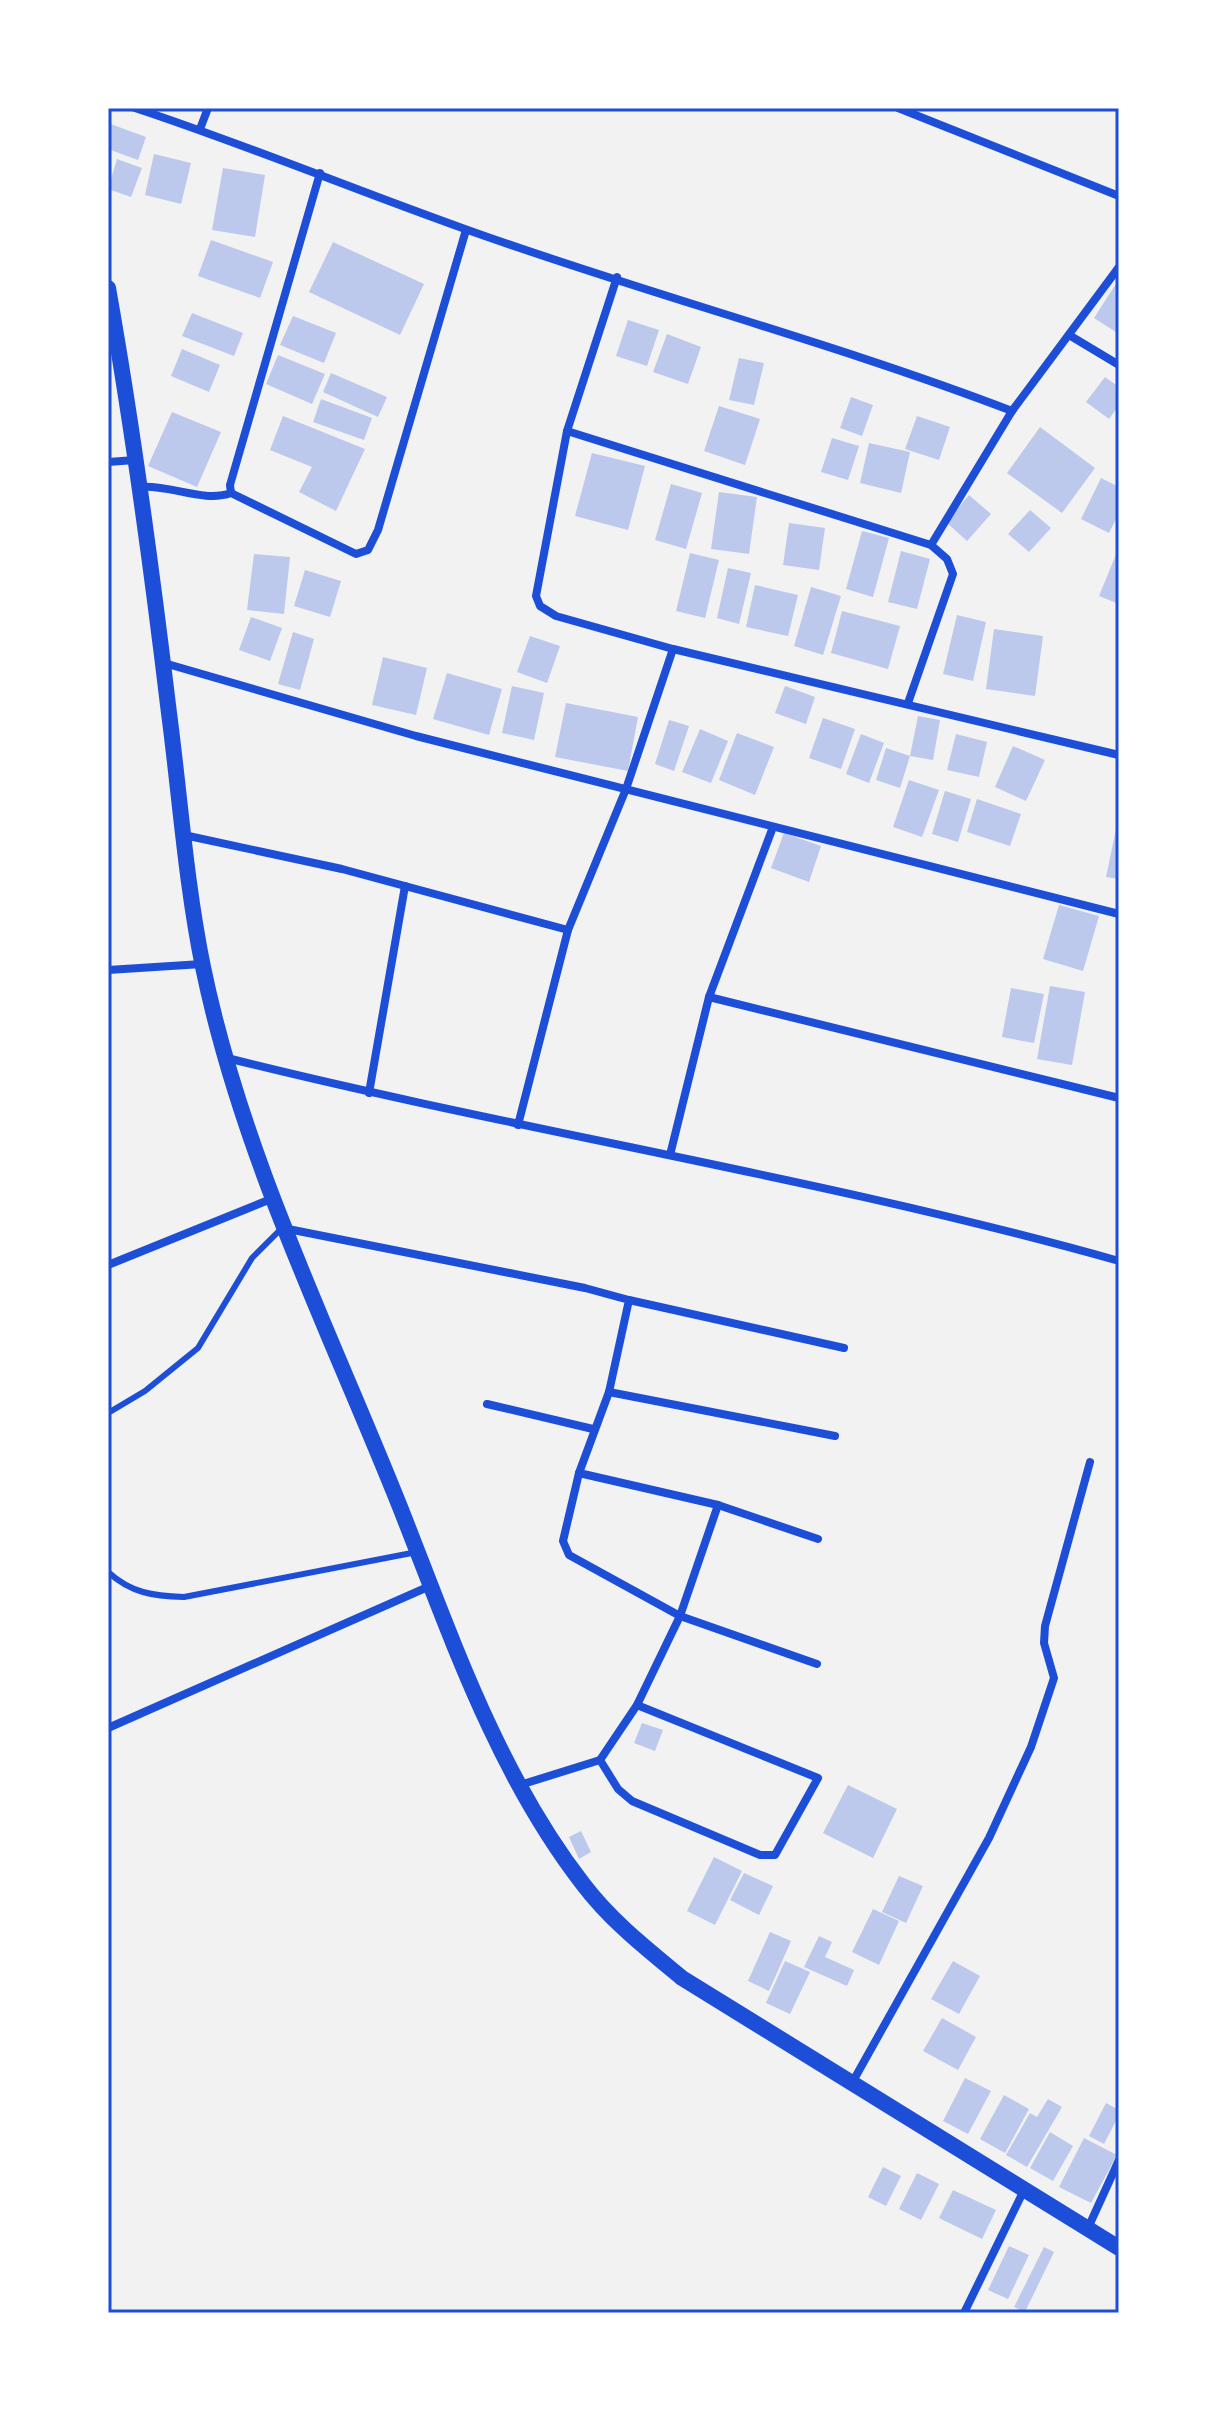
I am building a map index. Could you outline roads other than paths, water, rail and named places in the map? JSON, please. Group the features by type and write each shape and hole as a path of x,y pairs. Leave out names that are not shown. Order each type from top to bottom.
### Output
{"main road":[{"path":"108,288 113,341 137,460 202,964 225,1058 282,1228 355,1393 481,1708 519,1786 584,1885 632,1937 682,1978 1119,2248"}],"street":[{"path":"135,108 320,173 466,230 907,371 1012,411"},
{"path":"200,129 208,108"},
{"path":"898,108 1119,196"},
{"path":"231,493 230,485 320,173"},
{"path":"140,487 168,486 213,496 231,493 356,554 368,550 378,530 466,230"},
{"path":"931,545 1012,411 1119,267"},
{"path":"617,277 567,431 537,581 537,601 556,616 673,649 1119,755"},
{"path":"1069,335 1119,365"},
{"path":"567,431 931,545 947,559 953,574 908,703"},
{"path":"108,462 137,460"},
{"path":"518,1125 568,930 626,789 673,649"},
{"path":"163,663 416,736 1119,914"},
{"path":"670,1155 709,997 773,827"},
{"path":"184,835 405,886 568,930"},
{"path":"369,1093 405,886"},
{"path":"108,970 202,964"},
{"path":"709,997 1119,1098"},
{"path":"225,1058 369,1093 670,1155 1032,1236 1119,1261"},
{"path":"108,1265 271,1199"},
{"path":"282,1228 585,1288 844,1348"},
{"path":"629,1300 609,1392 579,1473 563,1541 566,1551 680,1616 817,1664"},
{"path":"609,1392 835,1436"},
{"path":"487,1404 593,1429"},
{"path":"852,2083 989,1838 1031,1747 1054,1678 1044,1643 1045,1626 1090,1462"},
{"path":"579,1473 718,1505 818,1539"},
{"path":"519,1786 600,1760 637,1705 680,1616 718,1505"},
{"path":"108,1728 431,1586"},
{"path":"600,1760 618,1789 632,1801 760,1855 775,1855 818,1778 637,1705"},
{"path":"1087,2229 1119,2160"},
{"path":"964,2313 1025,2188"}],"lane":[{"path":"108,1413 145,1391 198,1348 252,1258 282,1228"},
{"path":"108,1572 124,1586 150,1596 184,1597 417,1552"}]}
